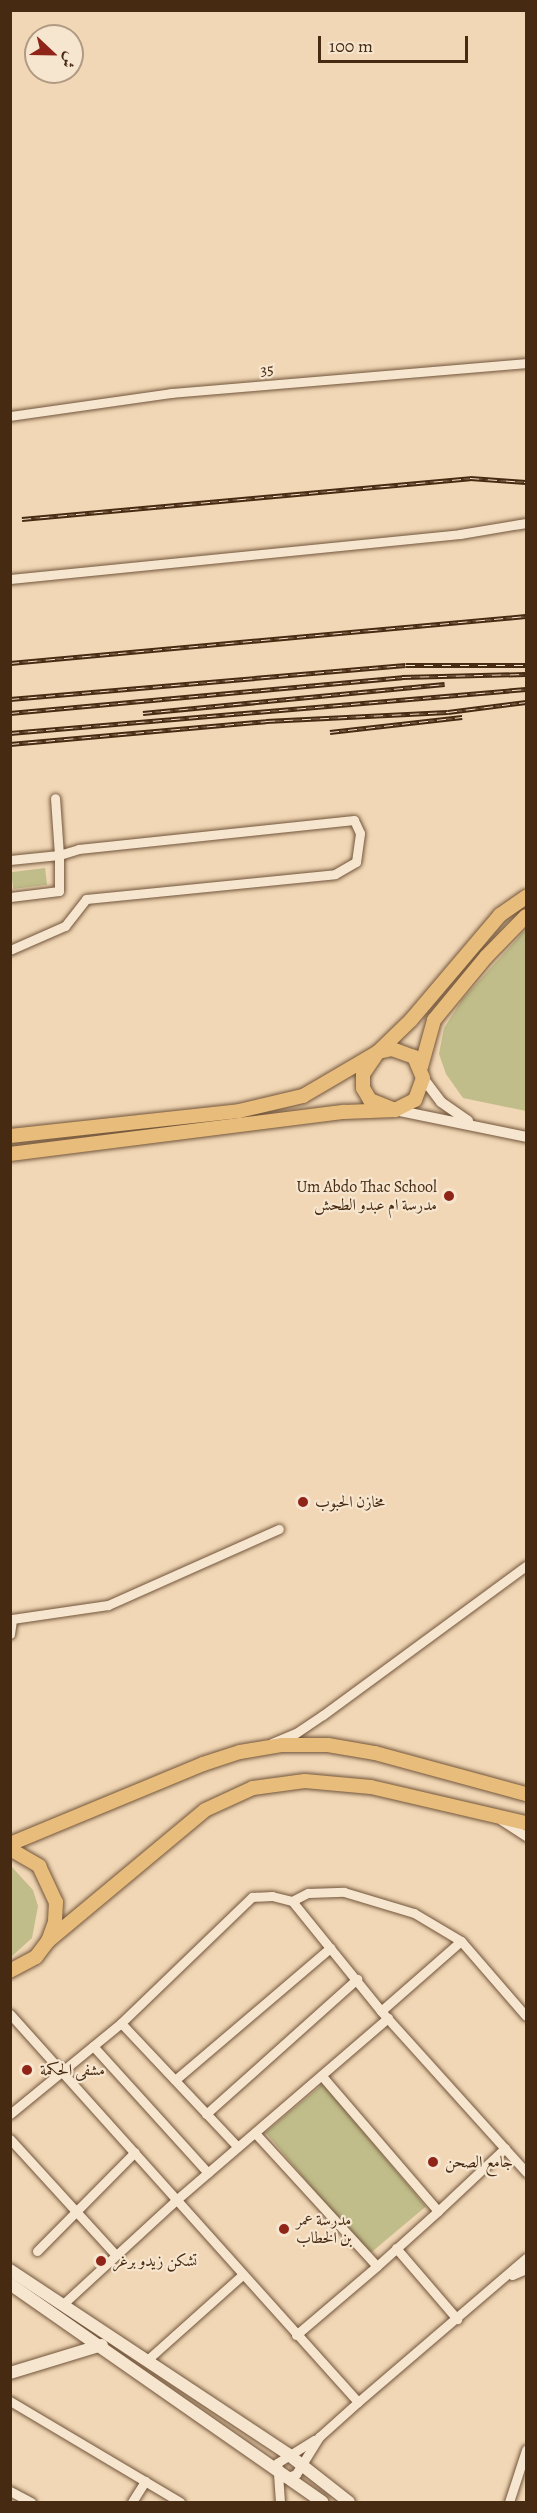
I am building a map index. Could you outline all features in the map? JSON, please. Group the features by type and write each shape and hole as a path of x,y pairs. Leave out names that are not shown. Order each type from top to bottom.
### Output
{"main road":[{"path":"395,1110 379,1107 363,1088 367,1063 411,1020 500,915 526,897"},
{"path":"10,1154 344,1112 395,1110 415,1100 434,1020 486,957 526,916"},
{"path":"10,1136 250,1109 303,1096 378,1052 404,1051 422,1072"},
{"path":"10,1846 116,1797 222,1757 259,1748 305,1744 351,1748 526,1794"},
{"path":"13,1972 36,1957 48,1941 205,1810 253,1788 305,1781 371,1787 526,1823"},
{"path":"10,1846 39,1866 50,1883 55,1922 48,1941"},
{"path":"10,2270 289,2455 349,2502"},
{"path":"10,2284 102,2345 280,2475 323,2502"},
{"path":"10,2373 102,2345"}],"street":[{"name":"35","path":"10,416 171,393 526,363"},
{"path":"10,579 425,538 526,523"},
{"path":"10,897 59,891 55,798"},
{"path":"10,860 59,855 79,849 354,820 360,833 356,862 335,874 86,899 65,926 10,950"},
{"path":"422,1072 441,1102 473,1124"},
{"path":"395,1110 473,1124 526,1137"},
{"path":"10,1634 12,1619 108,1605 279,1529"},
{"path":"259,1748 296,1733 314,1721 526,1566"},
{"path":"491,1814 526,1836"},
{"path":"292,1902 308,1893 345,1892 414,1912 461,1941 526,2016"},
{"path":"10,2114 122,2023 252,1897 272,1896 292,1902 385,2014 526,2172"},
{"path":"62,2305 175,2201 321,2076 461,1941"},
{"path":"175,2080 330,1948"},
{"path":"206,2114 357,1979"},
{"path":"10,2014 135,2152 241,2276 358,2402"},
{"path":"122,2023 238,2147"},
{"path":"93,2046 208,2173"},
{"path":"321,2076 438,2211"},
{"path":"255,2133 376,2266"},
{"path":"10,2139 116,2255"},
{"path":"296,2335 438,2211 505,2148"},
{"path":"37,2251 135,2152"},
{"path":"396,2248 457,2319"},
{"path":"280,2475 296,2474 319,2438 358,2402 507,2277 526,2258"},
{"path":"507,2277 526,2269"},
{"path":"146,2361 241,2276"},
{"path":"10,2401 180,2502"},
{"path":"280,2502 279,2460 319,2438"},
{"path":"509,2502 526,2450"},
{"path":"132,2502 145,2481"},
{"path":"10,2491 31,2502"}],"shaded area":[{"path":"45,868 47,885 13,889 11,872"},
{"path":"526,929 526,1111 463,1098 446,1074 439,1054 444,1028 462,1000"},
{"path":"11,1866 33,1890 38,1906 32,1938 11,1957"},
{"path":"323,2084 426,2207 368,2255 266,2132"}],"railway":[{"path":"22,519 470,478 526,482"},
{"path":"10,663 526,616"},
{"path":"10,699 406,665 526,665"},
{"path":"10,713 402,677 526,674"},
{"path":"143,713 445,684"},
{"path":"10,733 526,689"},
{"path":"10,744 266,721 448,712 526,702"},
{"path":"330,732 462,717"}],"place":[{"name":"Um Abdo Thac School مدرسة ام عبدو الطحش","path":"449,1196"},
{"name":"مخازن الحبوب","path":"303,1502"},
{"name":"مشفى الحكمة","path":"27,2070"},
{"name":"جامع الصحن","path":"433,2162"},
{"name":"مدرسة عمر بن الخطاب","path":"284,2229"},
{"name":"تشكن زيدو برغر","path":"101,2261"}]}
